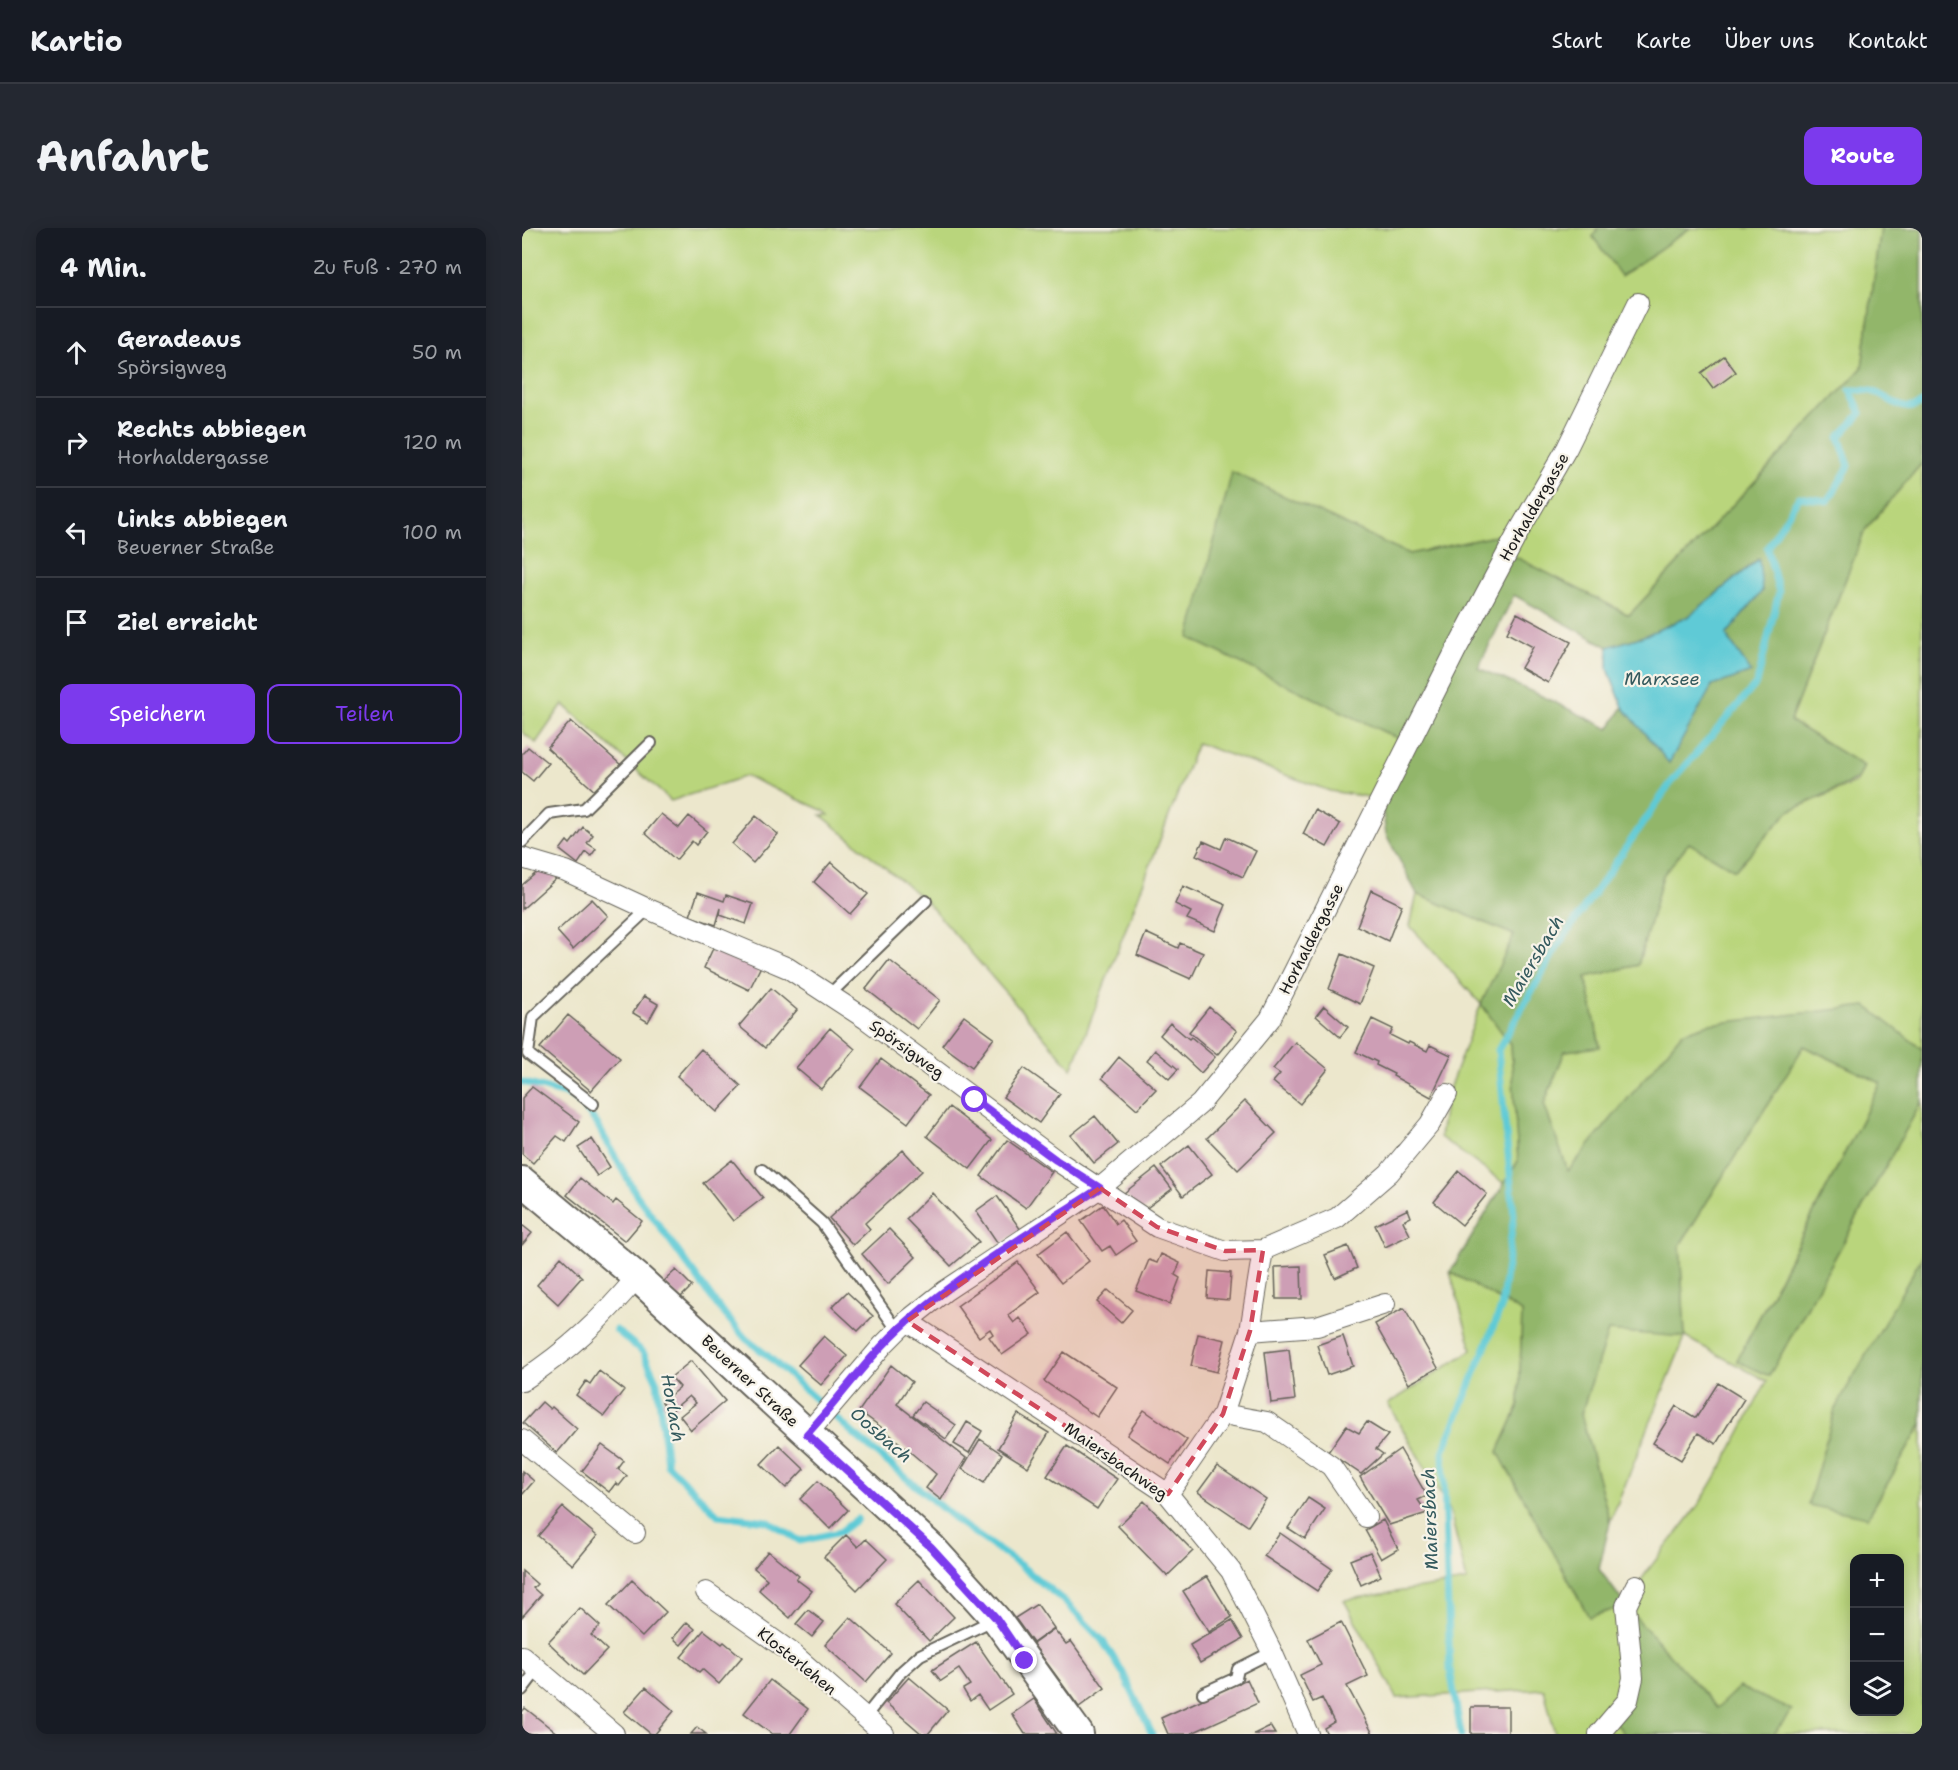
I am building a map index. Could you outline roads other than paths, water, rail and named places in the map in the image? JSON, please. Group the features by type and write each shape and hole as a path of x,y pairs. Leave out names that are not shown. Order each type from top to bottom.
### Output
{"main road":[{"name":"Beuerner Straße","path":"522,1181 813,1428 931,1547 996,1618 1079,1734"}],"street":[{"name":"Horhaldergasse","path":"813,1428 883,1344 902,1326 955,1284 1100,1188 1200,1104 1270,1019 1466,632 1519,531 1568,448 1638,303"},
{"name":"Spörsigweg","path":"522,858 566,872 788,968 830,994 1056,1160 1157,1227 1225,1251 1263,1250"},
{"path":"1168,1494 1223,1414 1250,1331 1263,1250 1337,1218 1389,1173 1431,1124 1446,1094"},
{"path":"522,1380 547,1364 589,1331 637,1278"},
{"path":"1250,1331 1317,1326 1385,1304"},
{"name":"Maiersbachweg","path":"902,1326 1168,1494 1231,1571 1272,1652 1308,1734"},
{"path":"1223,1414 1267,1422 1330,1466 1366,1517"},
{"path":"522,1440 635,1533"},
{"path":"1599,1734 1628,1700 1633,1678 1626,1606 1636,1585"},
{"name":"Klosterlehen","path":"706,1592 792,1653 884,1734"},
{"path":"522,1656 614,1734"}],"lane":[{"path":"522,842 549,814 584,809 651,742"},
{"path":"830,994 926,901"},
{"path":"593,1104 528,1054 533,1017 648,909"},
{"path":"762,1170 822,1223 902,1326"},
{"path":"865,1717 901,1671 920,1655 996,1618"},
{"path":"1203,1693 1236,1678 1238,1669 1272,1652"},
{"path":"522,1690 538,1669"}],"water":[{"name":"Marxsee","path":"1759,559 1762,591 1726,635 1751,672 1712,686 1669,763 1623,707 1608,669 1608,647 1644,636 1689,616"}],"waterway":[{"name":"Maiersbach","path":"1461,1734 1450,1669 1443,1452 1501,1308 1514,1215 1498,1050 1559,944 1670,784 1757,683 1779,592 1767,548 1799,497 1828,501 1849,466 1839,437 1861,413 1850,390 1871,391 1903,407 1922,403"},
{"name":"Oosbach","path":"522,1082 572,1096 583,1106 597,1124 636,1194 717,1305 746,1339 960,1523 1020,1565 1064,1601 1102,1640 1123,1673 1152,1734"},
{"name":"Horlach","path":"616,1330 643,1352 657,1382 667,1464 718,1515 767,1521 800,1541 840,1532 857,1519"}]}
